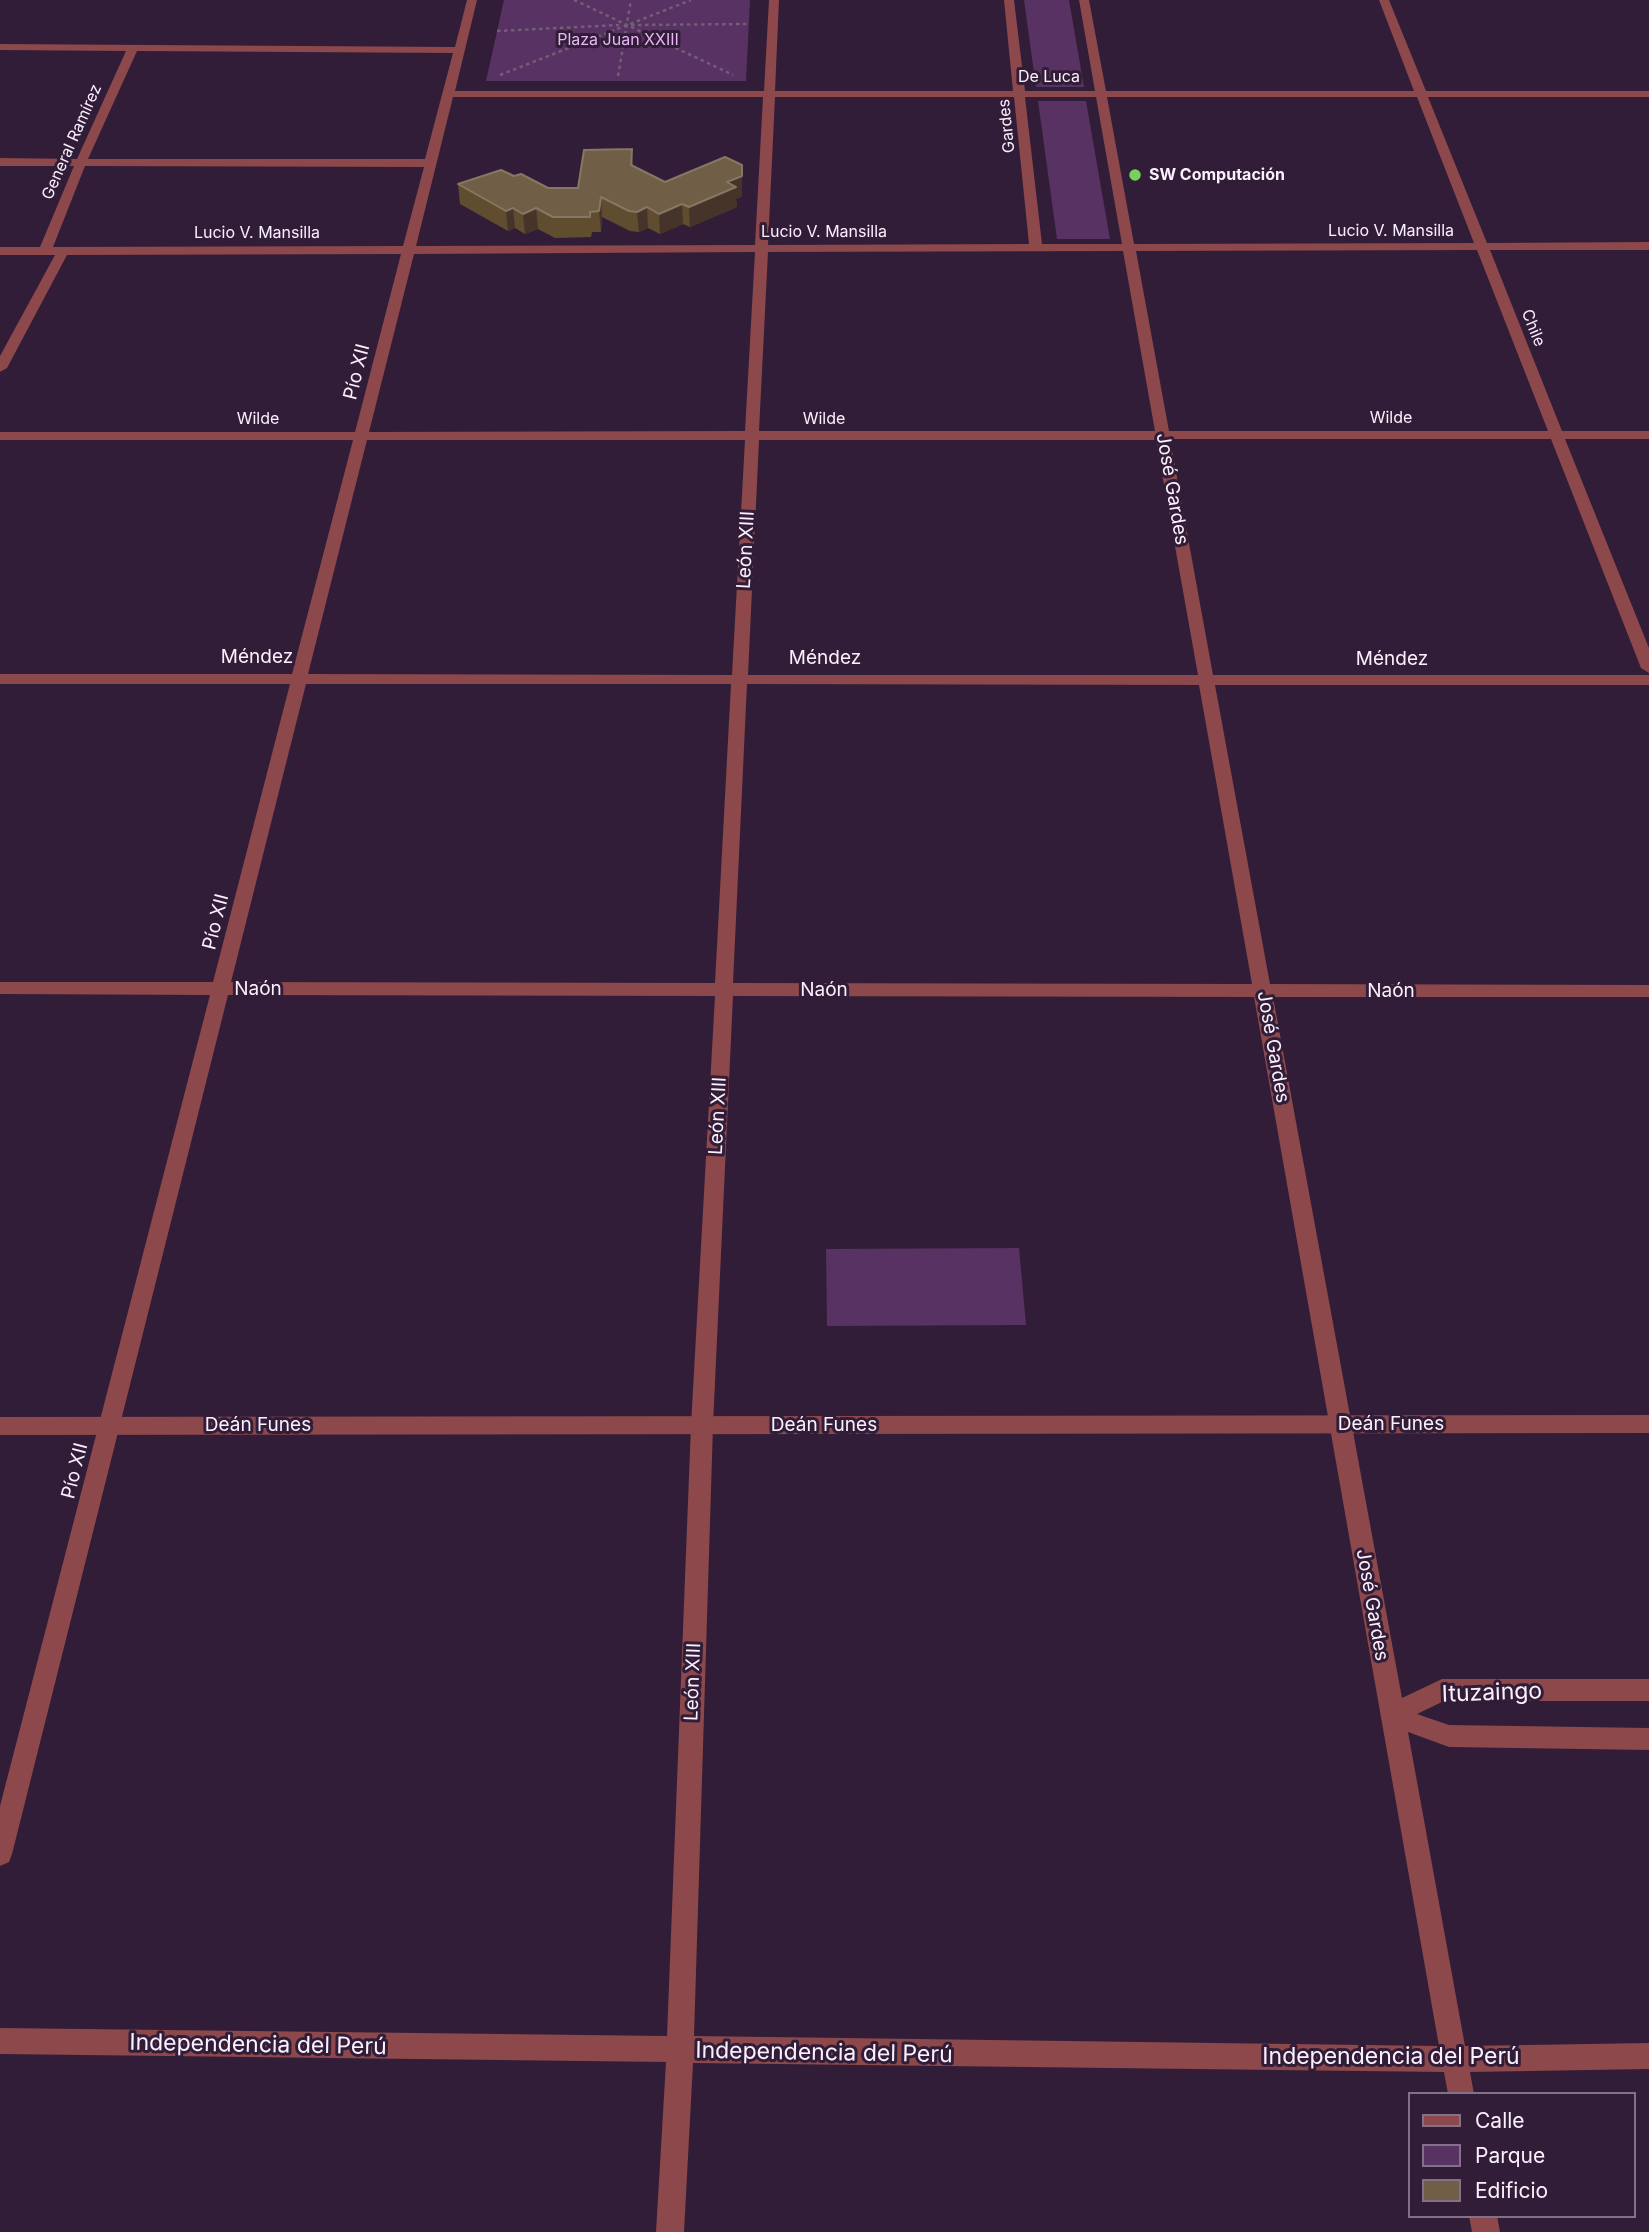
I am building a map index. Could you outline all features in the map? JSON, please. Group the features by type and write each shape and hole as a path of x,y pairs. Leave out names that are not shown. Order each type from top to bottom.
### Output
{"street":[{"name":"Pío XII","path":"0,1854 472,0"},
{"name":"León XIII","path":"670,2232 680,2051 702,1425 774,0"},
{"name":"Gardes","path":"1009,0 1037,249"},
{"name":"José Gardes","path":"1084,0 1461,2092"},
{"name":"Chile","path":"1384,0 1649,668"},
{"path":"0,47 461,50"},
{"name":"General Ramírez","path":"45,251 80,162 133,48"},
{"name":"De Luca","path":"450,94 1649,94"},
{"path":"0,162 432,163"},
{"name":"Lucio V. Mansilla","path":"0,251 1649,246"},
{"path":"0,368 63,251"},
{"name":"Wilde","path":"0,436 1649,435"},
{"name":"Méndez","path":"0,679 1649,680"},
{"name":"Naón","path":"0,988 1649,991"},
{"name":"Deán Funes","path":"0,1426 1649,1424"},
{"name":"Ituzaingo","path":"1391,1714 1442,1690 1649,1690"},
{"name":"Ituzaingo","path":"1391,1714 1449,1736 1649,1739"},
{"name":"Independencia del Perú","path":"0,2041 1454,2059 1649,2056"}],"path":[{"path":"574,0 734,75"},
{"path":"617,81 631,0"},
{"path":"499,76 691,0"},
{"path":"497,30 749,24"}],"green space":[{"name":"Plaza Juan XXIII","path":"504,0 750,0 746,81 486,81"},
{"path":"1024,0 1069,0 1084,87 1036,87"},
{"path":"1038,101 1086,101 1110,239 1057,239"},
{"path":"1019,1248 1026,1325 827,1326 826,1249"}],"building":[{"path":"632,149 631,165 665,182 725,157 742,165 742,176 727,182 736,187 689,207 682,204 659,214 647,207 637,212 629,211 601,197 599,211 590,212 590,217 553,217 536,208 523,214 513,208 506,211 458,184 501,170 514,176 521,174 548,188 578,188 584,150"}],"place":[{"name":"SW Computación","path":"1135,175"}]}
